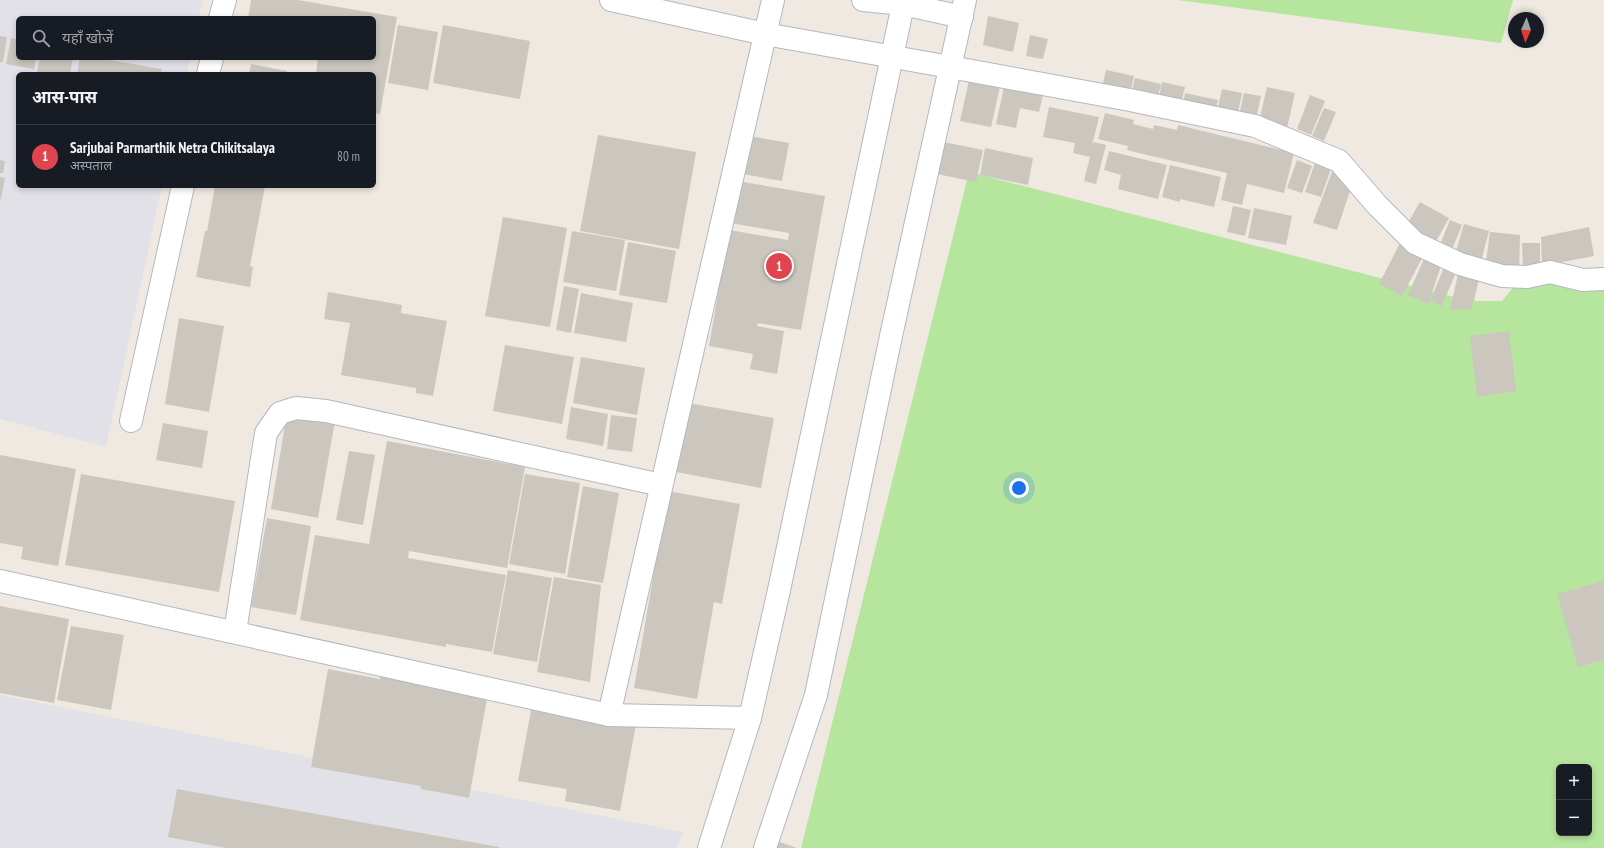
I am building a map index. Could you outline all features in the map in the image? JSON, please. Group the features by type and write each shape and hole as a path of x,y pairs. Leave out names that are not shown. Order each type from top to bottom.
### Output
{"street":[{"path":"220,16 224,0"},
{"path":"611,0 765,34 1130,100 1255,126 1339,161 1377,205 1415,243 1460,264 1502,276 1527,277 1550,272 1583,280 1604,279"},
{"path":"609,714 773,0"},
{"path":"765,848 816,695 950,67 964,8 904,2 863,0"},
{"path":"709,848 750,718 779,590 904,2"},
{"path":"208,72 212,60"},
{"path":"130,421 183,188"},
{"path":"235,632 266,433 280,413 296,408 326,411 661,485"},
{"path":"0,581 609,714 750,718"}],"shaded area":[{"path":"0,0 203,0 199,16 16,16 16,60 190,60 187,72 16,72 16,188 162,188 106,447 0,419"},
{"path":"0,695 683,832 677,848 0,848"}],"green space":[{"path":"1178,0 1513,0 1510,12 1508,12 1508,18 1501,43"},
{"path":"969,172 1458,298 1477,301 1502,301 1518,282 1604,271 1604,848 801,848"}],"building":[{"path":"251,0 298,0 397,17 380,114 376,113 376,72 316,72 318,60 376,60 376,16 248,16"},
{"path":"988,16 1019,23 1013,52 983,45"},
{"path":"398,25 438,32 428,90 388,83"},
{"path":"443,25 530,41 520,99 433,83"},
{"path":"1030,35 1048,39 1043,59 1026,56"},
{"path":"0,36 7,37 3,62 0,62"},
{"path":"11,38 16,39 16,60 36,60 34,69 6,64"},
{"path":"40,60 73,60 70,72 37,72"},
{"path":"80,60 110,60 162,69 161,72 77,72"},
{"path":"251,64 287,71 287,72 249,72"},
{"path":"1106,70 1134,76 1130,93 1102,88"},
{"path":"970,76 1001,82 991,127 960,121"},
{"path":"1135,78 1161,84 1157,100 1131,95"},
{"path":"1162,82 1185,87 1180,107 1158,102"},
{"path":"1004,87 1043,95 1039,112 1020,108 1016,128 996,124"},
{"path":"1267,87 1295,93 1287,128 1259,122"},
{"path":"1222,89 1242,93 1237,117 1217,112"},
{"path":"1185,93 1218,100 1214,117 1182,110"},
{"path":"1244,93 1261,96 1255,123 1238,120"},
{"path":"1310,95 1325,101 1311,135 1297,129"},
{"path":"1049,107 1099,117 1092,146 1094,142 1106,145 1096,184 1084,181 1090,157 1073,153 1075,143 1043,137"},
{"path":"1324,108 1336,112 1324,141 1312,136"},
{"path":"1105,113 1134,120 1133,124 1153,129 1154,125 1177,130 1178,125 1294,153 1284,193 1247,184 1242,205 1221,200 1227,173 1127,150 1128,146 1098,139"},
{"path":"598,135 696,152 679,249 580,231"},
{"path":"750,136 789,143 782,181 743,174"},
{"path":"939,141 983,150 976,182 932,173"},
{"path":"985,148 1033,158 1028,185 980,175"},
{"path":"1109,151 1167,165 1158,199 1118,189 1121,175 1104,170"},
{"path":"0,160 5,161 3,173 0,173"},
{"path":"1297,160 1312,166 1302,193 1287,188"},
{"path":"1315,163 1331,169 1321,197 1305,192"},
{"path":"1170,165 1221,177 1214,207 1180,199 1180,202 1162,197"},
{"path":"1333,169 1353,182 1337,230 1313,223"},
{"path":"0,177 5,178 1,199 0,199"},
{"path":"738,181 825,196 801,330 758,323 757,326 784,331 777,374 750,369 753,354 709,346 729,230 788,240 789,233 730,223"},
{"path":"215,188 265,188 250,266 253,267 250,287 196,277 205,231 207,231"},
{"path":"1420,202 1449,218 1434,245 1405,228"},
{"path":"1233,206 1251,210 1245,236 1227,232"},
{"path":"1254,208 1292,216 1286,245 1248,238"},
{"path":"503,217 567,228 550,327 485,316"},
{"path":"1450,220 1462,225 1451,252 1439,247"},
{"path":"1464,224 1489,231 1480,265 1455,254"},
{"path":"1589,227 1594,256 1542,266 1541,237"},
{"path":"572,231 625,240 616,291 563,282"},
{"path":"1490,232 1520,235 1519,274 1485,269"},
{"path":"1402,239 1426,251 1402,296 1379,284"},
{"path":"628,242 676,251 667,303 619,295"},
{"path":"1522,243 1540,243 1540,270 1523,270"},
{"path":"1426,254 1442,263 1428,304 1408,295"},
{"path":"1445,265 1457,270 1442,306 1430,301"},
{"path":"1458,274 1479,279 1472,309 1450,310"},
{"path":"564,286 579,289 571,333 556,330"},
{"path":"328,292 402,305 401,313 447,321 433,396 416,393 416,388 341,375 350,323 324,319"},
{"path":"581,293 633,303 626,342 574,333"},
{"path":"179,318 224,326 209,412 165,404"},
{"path":"1509,331 1516,391 1477,397 1470,336"},
{"path":"505,345 574,357 562,424 493,411"},
{"path":"581,357 645,368 637,415 573,403"},
{"path":"688,403 774,418 761,488 676,472"},
{"path":"571,407 608,414 603,446 566,439"},
{"path":"287,413 335,421 318,518 271,509"},
{"path":"611,415 637,418 632,452 607,449"},
{"path":"163,423 208,431 202,468 156,460"},
{"path":"387,441 525,467 507,568 409,551 408,558 506,575 492,652 446,644 446,647 300,620 315,535 369,544"},
{"path":"349,451 375,455 363,525 336,520"},
{"path":"0,455 76,469 58,566 21,559 23,547 0,543"},
{"path":"81,474 235,501 219,592 65,565"},
{"path":"525,474 580,483 565,574 509,564"},
{"path":"583,486 619,493 603,583 567,577"},
{"path":"668,491 740,504 722,604 714,602 697,699 634,688"},
{"path":"267,518 311,526 296,615 251,607"},
{"path":"508,570 552,578 537,662 493,654"},
{"path":"554,577 601,585 590,682 537,672"},
{"path":"1604,581 1604,660 1578,667 1557,594"},
{"path":"0,606 69,619 54,703 0,693"},
{"path":"71,626 124,635 111,710 57,700"},
{"path":"328,669 380,679 381,674 488,693 469,798 421,789 421,786 311,767"},
{"path":"532,705 636,724 620,811 565,801 567,789 518,781"},
{"path":"177,789 499,848 226,848 168,837"},
{"path":"772,839 797,848 769,848"}],"place":[{"name":"Sarjubai Parmarthik Netra Chikitsalaya","path":"779,266"}]}
